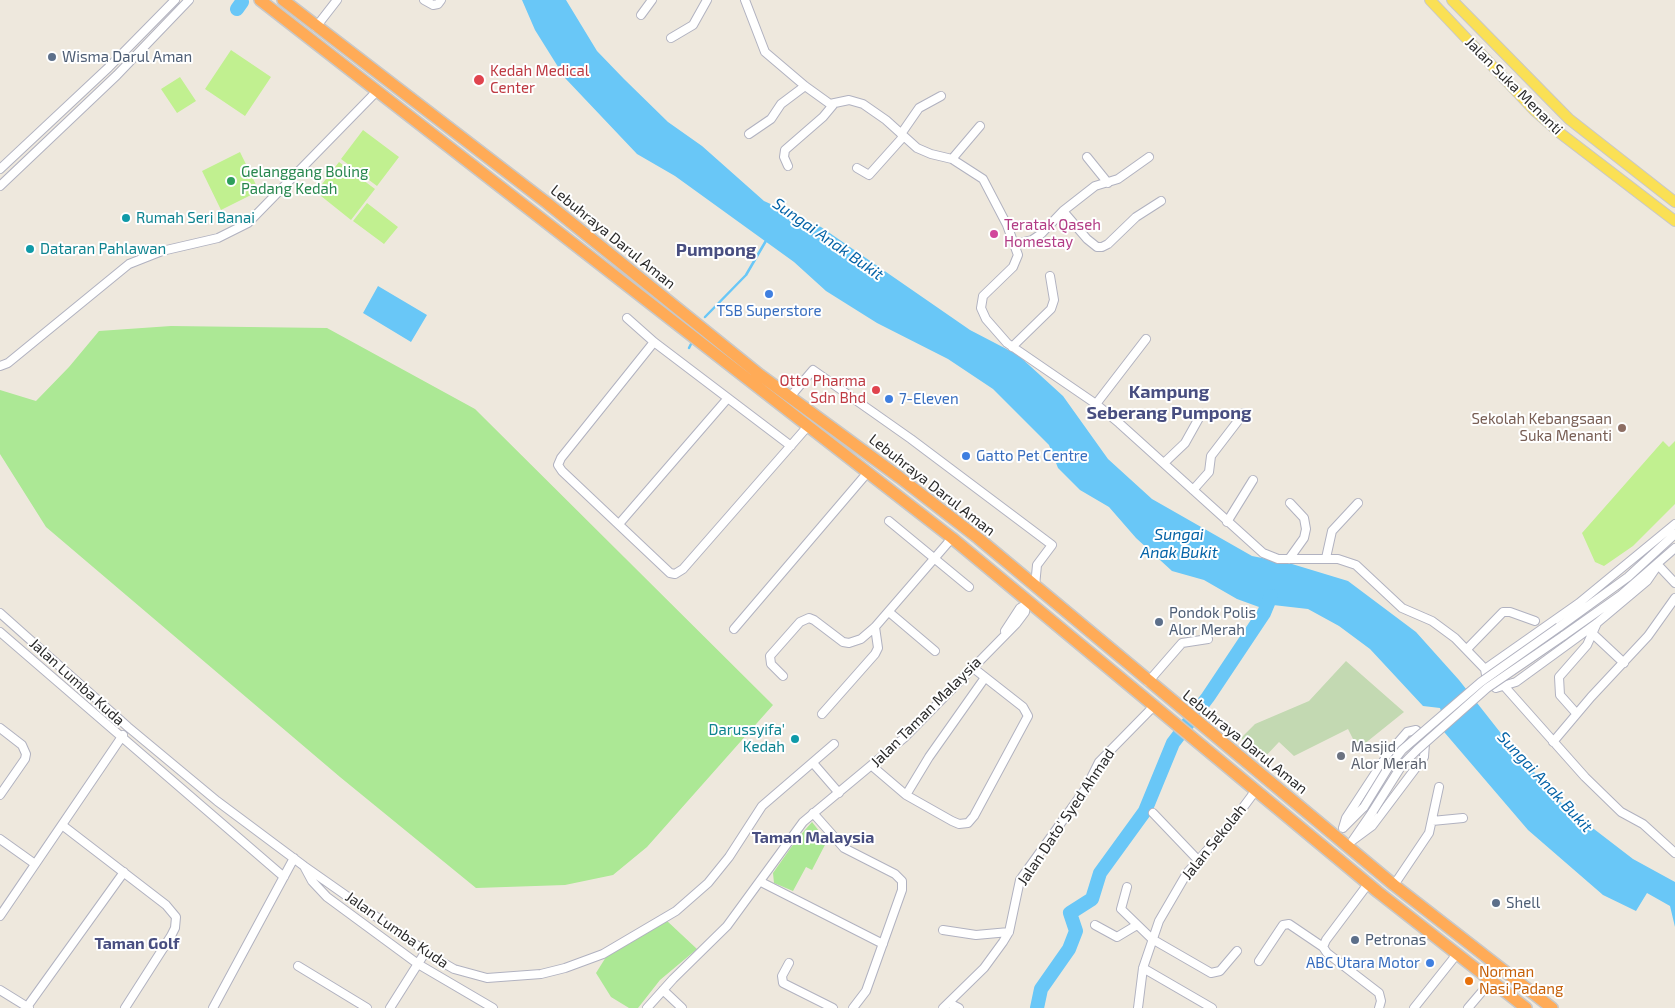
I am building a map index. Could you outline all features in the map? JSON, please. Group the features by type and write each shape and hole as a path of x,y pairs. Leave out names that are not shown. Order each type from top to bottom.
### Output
{"highway":[{"name":"Lebuhraya Darul Aman","path":"260,0 556,226 710,352 952,538 1368,884 1526,1008"},
{"name":"Lebuhraya Darul Aman","path":"283,0 547,203 711,336 899,477 1004,560 1073,616 1208,732 1329,831 1351,844 1394,885 1552,1008"},
{"path":"547,203 556,226 581,230"},
{"path":"1004,560 1030,592 1029,603 1040,601 1073,616"}],"main road":[{"name":"Jalan Suka Menanti","path":"1430,0 1508,82 1560,133 1675,221"},
{"name":"Jalan Suka Menanti","path":"1452,0 1569,119 1674,201"}],"street":[{"path":"0,169 108,67 175,0"},
{"path":"0,186 116,75 188,0"},
{"path":"316,27 337,0"},
{"path":"424,0 433,5 438,4 441,0"},
{"path":"641,15 652,0"},
{"path":"671,38 693,25 707,0"},
{"path":"745,0 764,52 805,86 833,105"},
{"path":"108,67 116,75"},
{"path":"748,134 771,119 781,104 805,86"},
{"path":"0,366 8,363 129,264 162,251 218,238 248,223 377,91"},
{"path":"857,168 869,175 902,136 919,108 941,96"},
{"path":"788,166 784,157 785,150 815,124 833,105 849,100 857,101 886,120 917,148 930,154 952,159 983,178 993,195 1018,255 1016,263 985,293 981,304 983,316 1012,347 1096,404 1165,462 1227,522 1263,553 1289,559 1326,558 1347,561 1356,565 1402,608 1432,621 1467,649 1485,670"},
{"path":"952,159 980,126"},
{"path":"1087,157 1108,183"},
{"path":"1015,244 1027,242 1041,234 1063,211 1098,184 1118,179 1149,157"},
{"path":"1063,211 1081,233 1097,247 1108,244 1136,217 1161,202"},
{"path":"1012,347 1052,309 1054,300 1050,276"},
{"path":"627,318 654,342 790,446"},
{"path":"1096,404 1146,339"},
{"path":"654,342 558,462 559,469 670,573 679,573 808,426"},
{"path":"790,397 813,370 911,439 1052,545 1037,564 1035,586"},
{"path":"619,524 728,398"},
{"path":"1193,490 1210,472 1211,456 1244,413"},
{"path":"1165,462 1185,443 1199,418"},
{"path":"734,628 868,472"},
{"path":"1227,522 1253,480"},
{"path":"1289,559 1304,538 1306,529 1304,518 1290,503"},
{"path":"1326,558 1332,531 1358,503"},
{"path":"889,521 969,587"},
{"path":"1658,565 1647,581 1597,623 1516,682 1496,688 1489,684 1485,678 1485,670 1491,663 1593,593 1675,524"},
{"path":"1329,831 1343,828 1364,807 1388,768 1402,750 1481,682 1628,577 1675,534"},
{"path":"782,676 771,664 770,656 804,619 814,620 843,642 849,643 861,639 889,612 952,538"},
{"path":"1351,844 1402,765 1417,750 1487,688 1621,595 1658,565 1675,548"},
{"path":"1658,565 1675,583"},
{"path":"1553,742 1576,713 1655,628 1675,598"},
{"name":"Jalan Taman Malaysia","path":"647,1008 727,926 761,882 793,834 814,813 904,738 1025,612 1029,603"},
{"name":"Jalan Lumba Kuda","path":"0,612 128,728 217,801 304,866 426,951 454,969 487,978 541,974 603,954 688,902 718,871 762,806 834,744"},
{"path":"889,612 935,651"},
{"path":"1467,649 1503,612 1510,612 1535,621"},
{"path":"1576,713 1560,695 1559,677 1587,645 1597,623"},
{"path":"822,714 875,654 878,648 875,627"},
{"path":"0,632 284,877"},
{"path":"1593,634 1624,663"},
{"path":"19,649 28,638"},
{"path":"1148,682 1182,643 1208,639"},
{"path":"872,766 906,795 959,824 968,823 974,816 1028,716 1023,707 972,668"},
{"path":"906,795 928,757 984,678"},
{"path":"1504,687 1553,742 1621,812 1644,824 1675,853"},
{"name":"Jalan Dato' Syed Ahmad","path":"946,1005 991,960 1009,932 1018,886 1024,873 1086,788 1099,762 1154,706"},
{"path":"0,728 22,745 26,754 25,759 0,795"},
{"path":"0,916 128,728"},
{"path":"1343,828 1346,818 1388,754 1407,732 1416,730 1425,743 1424,758 1372,826 1351,844"},
{"path":"813,763 838,793"},
{"path":"1394,885 1425,840 1432,820 1439,786"},
{"name":"Jalan Sekolah","path":"1138,1008 1143,968 1152,939 1180,883 1197,859 1233,821 1256,790"},
{"path":"814,813 844,848 895,874 902,881 902,890 866,991 853,1008"},
{"path":"1153,813 1197,859"},
{"path":"1432,820 1463,818"},
{"path":"62,825 171,908 176,923 171,936 125,1008"},
{"path":"0,839 35,864"},
{"path":"213,1008 294,858"},
{"path":"304,866 312,881 327,897 418,964 482,1005 494,1008"},
{"path":"0,990 28,1008 124,872"},
{"path":"761,882 883,944"},
{"path":"1323,947 1326,940 1368,884"},
{"path":"1127,887 1121,908 1152,939 1211,973 1220,971 1237,952"},
{"path":"1259,961 1283,925 1289,924 1323,947 1327,953 1379,993 1381,1001 1379,1008"},
{"path":"1095,925 1117,937 1137,925"},
{"path":"944,930 976,934 1009,932"},
{"path":"390,1008 426,951"},
{"path":"1414,1008 1458,954"},
{"path":"789,962 782,976 783,983 833,1008"},
{"path":"298,966 367,1008"},
{"path":"1143,968 1212,1008"},
{"path":"1468,1008 1492,981"},
{"path":"663,990 682,1008"},
{"path":"946,1005 959,1008"}],"green space":[{"path":"231,50 271,77 245,116 205,89"},
{"path":"180,77 196,101 177,113 161,89"},
{"path":"363,130 399,157 377,186 341,159"},
{"name":"Gelanggang Boling Padang Kedah","path":"240,152 259,191 221,210 202,171"},
{"path":"339,162 375,189 351,220 316,192"},
{"path":"367,203 398,227 384,244 353,221"},
{"path":"171,326 327,328 475,409 773,705 647,847 613,875 565,885 476,888 340,777 46,527 0,454 0,390 36,401 69,367 99,331"},
{"path":"1663,441 1669,447 1675,441 1675,504 1633,546 1604,566 1595,562 1582,533"},
{"path":"1346,661 1404,712 1358,749 1348,729 1294,756 1279,742 1263,759 1241,738 1255,724 1309,701"},
{"path":"812,822 827,841 812,870 806,867 793,891 774,883 773,873 797,839"},
{"path":"666,920 697,949 660,980 638,1008 629,1008 611,997 596,973 606,957"}],"water":[{"name":"Sungai Anak Bukit","path":"522,0 566,0 597,51 624,79 668,122 702,146 764,201 821,227 970,330 1018,355 1063,396 1108,459 1152,499 1252,556 1292,564 1348,581 1416,632 1459,680 1507,741 1564,806 1633,859 1675,882 1675,927 1670,906 1647,893 1636,911 1603,895 1528,830 1439,726 1443,718 1440,708 1423,706 1370,649 1339,626 1308,609 1273,605 1264,613 1259,607 1237,599 1204,580 1172,571 1136,538 1109,507 1080,490 1058,468 1049,445 993,389 948,359 877,323 826,291 794,262 675,176 637,154 565,78 535,30"},
{"path":"378,286 427,315 411,342 363,313"}],"waterway":[{"path":"237,9 242,2"},
{"path":"705,317 746,275 767,239"},
{"path":"689,348 691,344"},
{"path":"1037,1008 1041,989 1069,949 1076,931 1070,913 1092,899 1100,873 1145,811 1173,743 1208,697 1264,613 1271,596"}],"place":[{"name":"Wisma Darul Aman","path":"52,57"},
{"name":"Kedah Medical Center","path":"479,80"},
{"name":"Gelanggang Boling Padang Kedah","path":"231,181"},
{"name":"Rumah Seri Banai","path":"126,218"},
{"name":"Teratak Qaseh Homestay","path":"994,234"},
{"name":"Dataran Pahlawan","path":"30,249"},
{"name":"TSB Superstore","path":"769,294"},
{"name":"Otto Pharma Sdn Bhd","path":"876,390"},
{"name":"7-Eleven","path":"889,399"},
{"name":"Sekolah Kebangsaan Suka Menanti","path":"1622,428"},
{"name":"Gatto Pet Centre","path":"966,456"},
{"name":"Pondok Polis Alor Merah","path":"1159,622"},
{"name":"Darussyifa' Kedah","path":"795,739"},
{"name":"Masjid Alor Merah","path":"1341,756"},
{"name":"Shell","path":"1496,903"},
{"name":"Petronas","path":"1355,940"},
{"name":"ABC Utara Motor","path":"1430,963"},
{"name":"Norman Nasi Padang","path":"1469,981"}],"district":[{"name":"Pumpong","path":"716,250"},
{"name":"Kampung Seberang Pumpong","path":"1169,402"},
{"name":"Taman Malaysia","path":"813,838"},
{"name":"Taman Golf","path":"137,944"}]}
